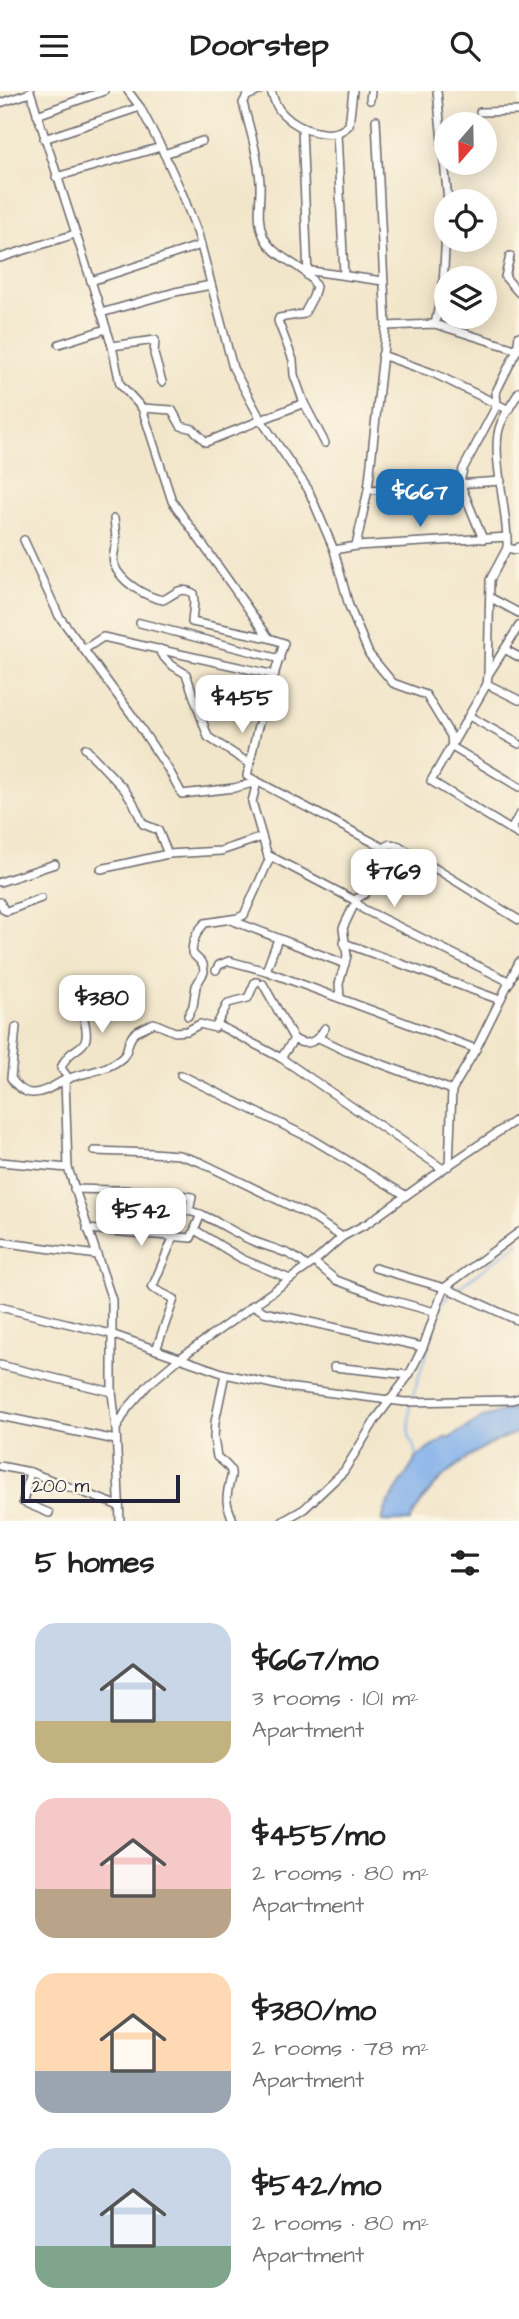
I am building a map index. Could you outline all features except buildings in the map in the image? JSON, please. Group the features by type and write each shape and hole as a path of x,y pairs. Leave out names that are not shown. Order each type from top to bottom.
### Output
{"street":[{"path":"37,115 104,91"},
{"path":"128,91 140,107 183,193 201,245 233,367 261,420 308,489 334,550 349,606 369,654 393,683 426,695 451,736 452,747"},
{"path":"259,91 250,93 243,103 258,163 258,204 262,232 273,250 305,272 316,288 306,312 301,316 278,319 293,360 294,375 304,403 325,443"},
{"path":"271,91 278,109 302,128 337,133 349,125 353,91"},
{"path":"437,91 447,189"},
{"path":"0,103 30,92 106,329 120,384 142,408 172,501 269,638"},
{"path":"44,139 140,107"},
{"path":"480,112 519,111"},
{"path":"356,546 368,490 386,326 376,120"},
{"path":"302,128 305,272"},
{"path":"337,133 344,275"},
{"path":"56,177 202,141"},
{"path":"0,258 75,234"},
{"path":"91,281 201,245"},
{"path":"510,255 505,277 519,293"},
{"path":"305,272 383,281"},
{"path":"101,313 211,285"},
{"path":"386,326 434,324"},
{"path":"59,344 106,329"},
{"path":"451,329 518,350"},
{"path":"483,539 460,483 463,469 497,405 496,392 518,350 519,336"},
{"path":"111,346 155,340 154,354 162,382"},
{"path":"383,355 435,374 509,410"},
{"path":"488,679 490,580 507,548 508,537 496,443 500,426 519,392"},
{"path":"142,408 172,410 181,426 193,429 206,442 304,403"},
{"path":"368,490 501,481"},
{"path":"114,519 116,535 113,557 115,566 128,582 151,598 163,600 185,589 193,593 192,622 284,643 261,717 247,776 384,848 390,844 399,846 519,920"},
{"path":"334,550 356,546 508,537"},
{"path":"24,540 59,616 159,754 182,794 234,788 257,782"},
{"path":"507,548 517,550 519,547"},
{"path":"491,598 519,613"},
{"path":"140,623 280,659"},
{"path":"519,626 431,781 519,835"},
{"path":"85,649 103,637 275,675"},
{"path":"160,649 170,664 186,674 208,737 250,764"},
{"path":"506,650 519,657"},
{"path":"488,679 519,700"},
{"path":"197,701 261,717"},
{"path":"469,716 519,744"},
{"path":"452,747 519,787"},
{"path":"85,748 124,789 133,801 143,824 158,830 168,854"},
{"path":"188,1016 193,1006 196,986 204,972 203,964 192,953 193,942 205,923 238,918 247,910 267,868 268,855 252,803 257,782"},
{"path":"512,830 519,815"},
{"path":"101,869 168,854 220,851 262,837"},
{"path":"268,855 363,909 510,982"},
{"path":"0,882 55,864"},
{"path":"340,997 339,983 347,955 343,924 353,903 365,894 379,874"},
{"path":"0,902 7,911 41,898"},
{"path":"228,919 345,964"},
{"path":"266,971 278,939"},
{"path":"344,943 500,1000"},
{"path":"216,970 219,965 229,961 266,971 476,1049"},
{"path":"446,1167 452,1090 476,1049 519,962"},
{"path":"16,1027 12,1081 34,1094 67,1079 91,1073 124,1057 136,1032 153,1023 180,1032 196,1025 211,1028 218,1025 230,1001 248,998 255,982 267,987 294,1039 306,1044 318,1038 326,1028"},
{"path":"90,994 91,999 83,1016 88,1033 85,1041 66,1057 61,1068 67,1079 68,1168 86,1229 112,1300 112,1392 120,1521"},
{"path":"218,1025 281,1058 446,1167"},
{"path":"318,1038 452,1090"},
{"path":"281,1058 294,1039"},
{"path":"181,1075 312,1139 405,1195"},
{"path":"116,1429 127,1409 149,1384 180,1358 311,1264 342,1237 368,1223 519,1118"},
{"path":"94,1151 180,1155 309,1215 342,1237"},
{"path":"0,1161 68,1168"},
{"path":"74,1189 155,1191 192,1197 188,1211 201,1214 251,1240 291,1254 337,1280 384,1298 435,1312"},
{"path":"86,1229 191,1238 201,1214"},
{"path":"195,1230 242,1259 290,1279"},
{"path":"283,1521 304,1509 344,1471 376,1419 409,1374 423,1347 435,1312 449,1290 519,1232"},
{"path":"156,1350 174,1300 152,1288 174,1236"},
{"path":"0,1242 97,1255"},
{"path":"375,1268 449,1290 519,1321"},
{"path":"253,1305 264,1312 423,1347"},
{"path":"0,1307 111,1334 225,1374 286,1387 405,1402 519,1398"},
{"path":"0,1365 112,1392"},
{"path":"334,1367 409,1374"},
{"path":"225,1374 214,1438 217,1457 230,1467 232,1472 227,1497 233,1521"},
{"path":"0,1416 116,1440"},
{"path":"0,1466 30,1472 119,1506"},
{"path":"30,1472 23,1503 49,1513"}],"water":[{"path":"519,1407 519,1432 487,1446 456,1466 429,1492 410,1521 382,1521 387,1505 418,1456 483,1417"}],"waterway":[{"path":"455,1290 519,1243"},
{"path":"412,1399 442,1303 451,1294"},
{"path":"410,1404 409,1437 418,1456"}]}
